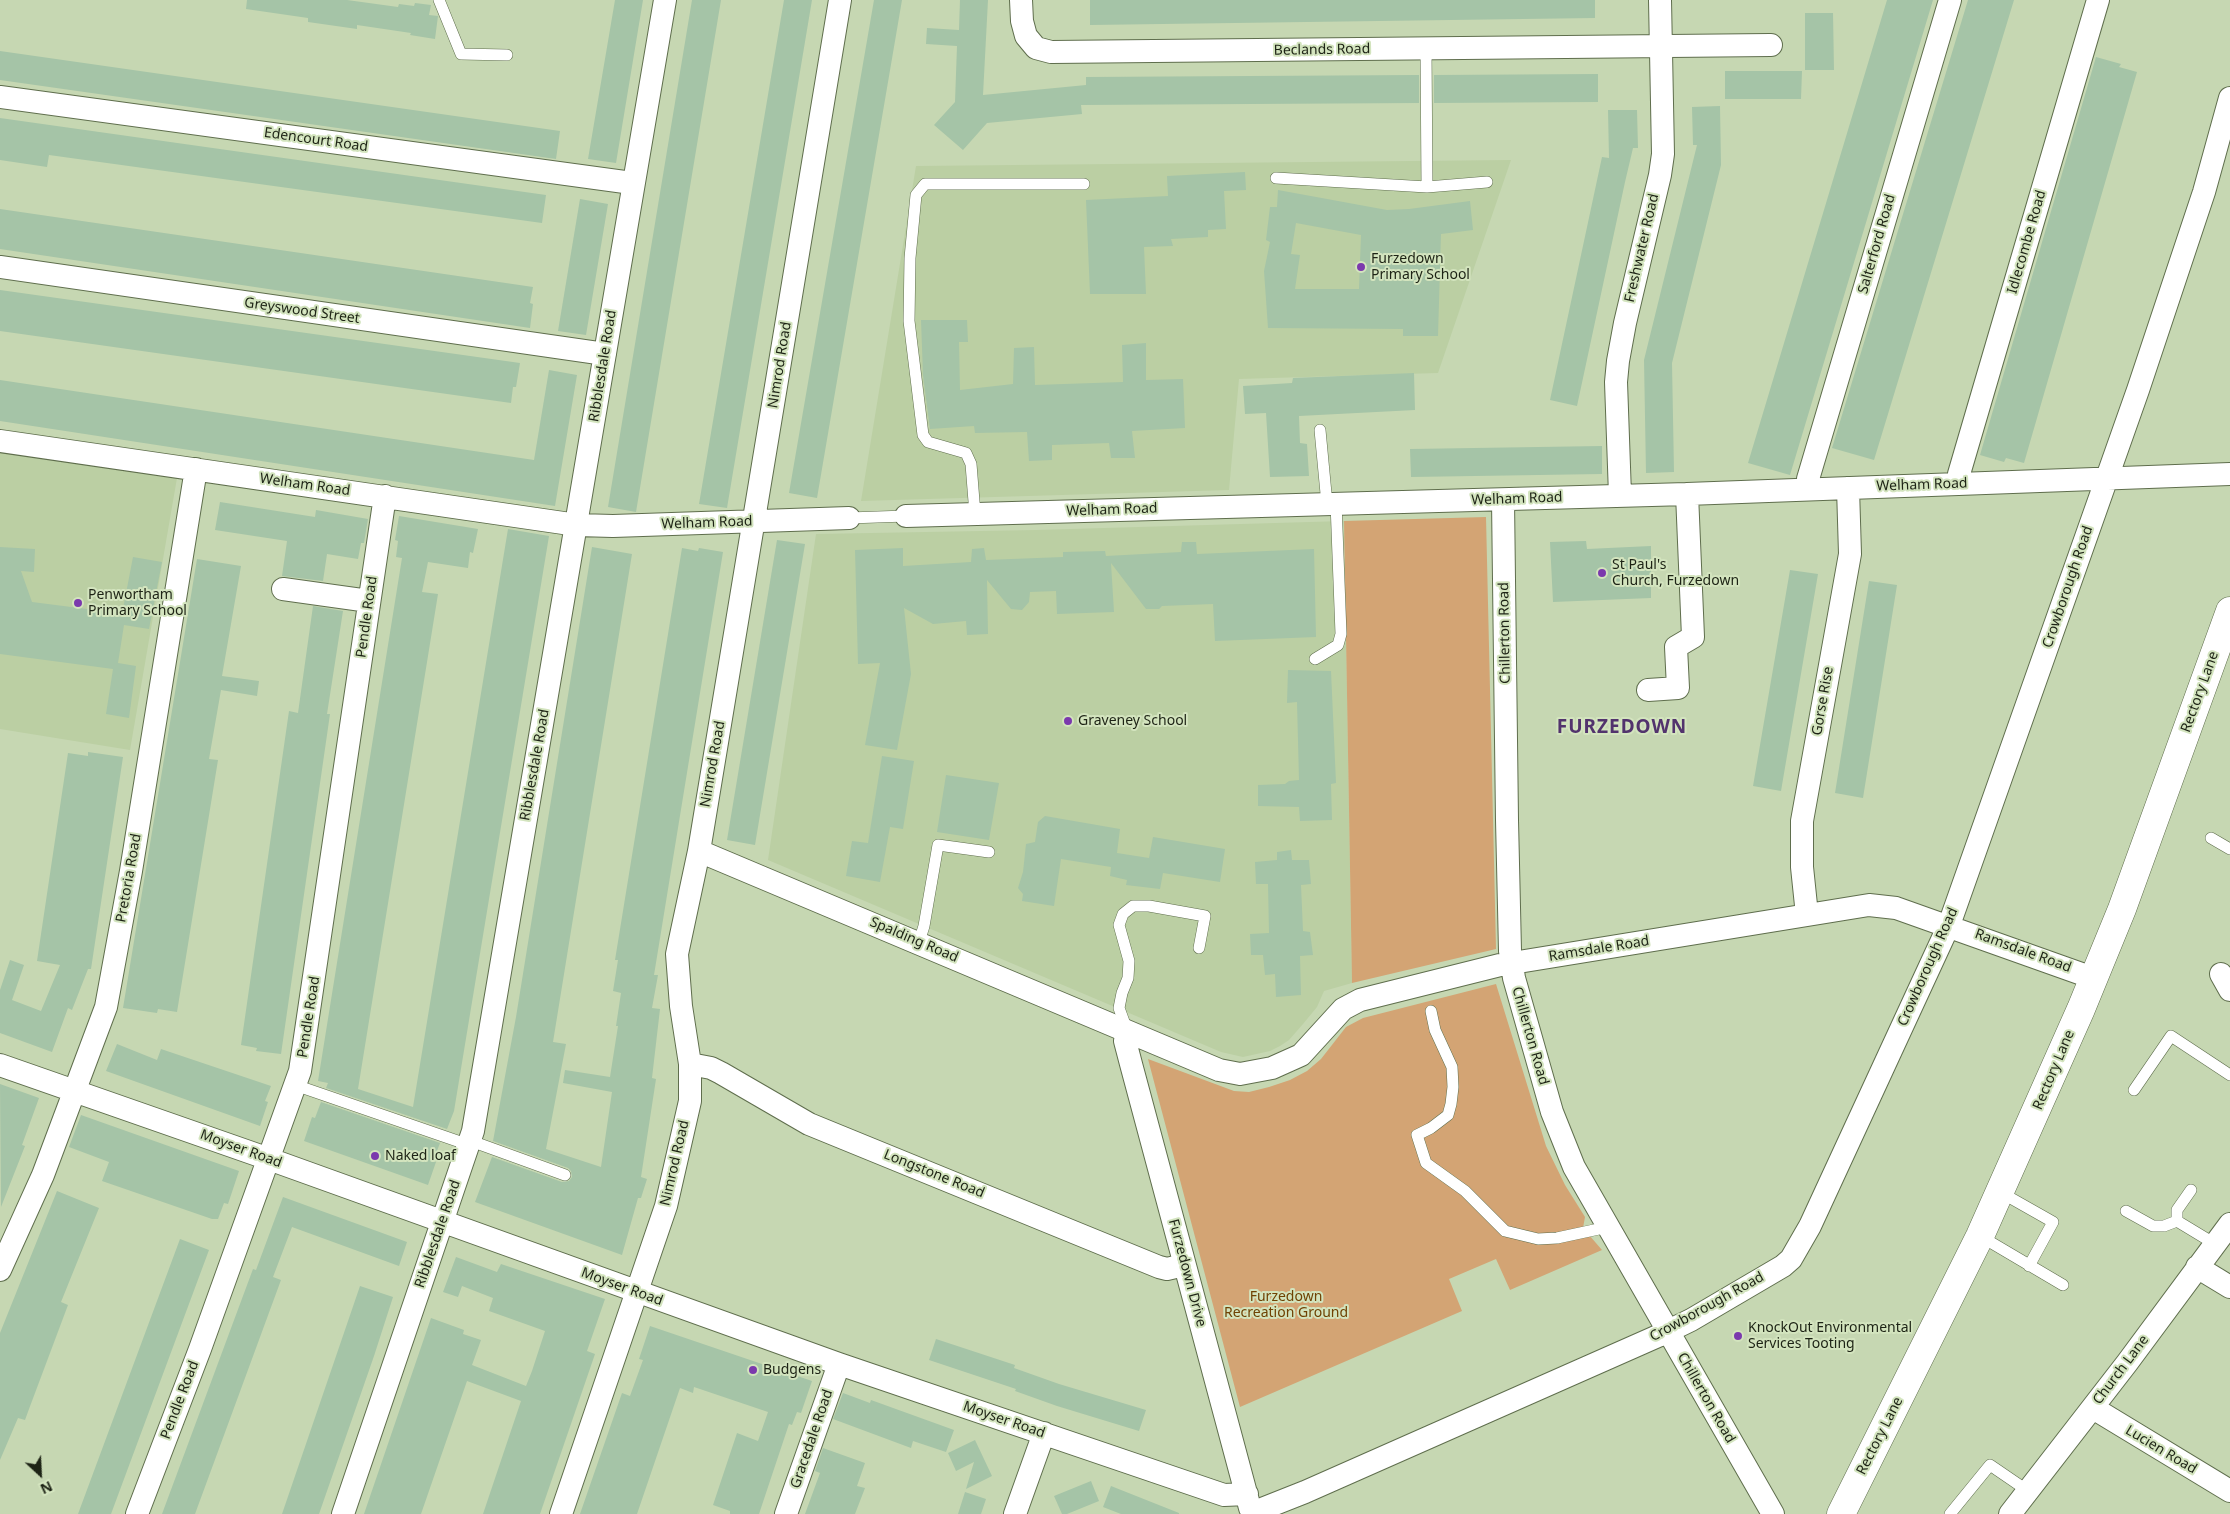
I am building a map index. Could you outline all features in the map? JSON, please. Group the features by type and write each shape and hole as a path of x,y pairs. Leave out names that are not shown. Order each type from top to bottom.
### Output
{"main road":[{"name":"Rectory Lane","path":"1841,1514 1980,1236 2093,978 2122,909 2230,611"}],"street":[{"name":"Ribblesdale Road","path":"343,1514 441,1223 470,1143 577,525 632,183 665,0"},
{"name":"Nimrod Road","path":"561,1514 666,1206 690,1101 690,1064 681,1006 677,954 699,851 840,0"},
{"name":"Beclands Road","path":"1022,0 1022,21 1026,36 1036,48 1051,52 1771,45"},
{"name":"Freshwater Road","path":"1620,495 1616,382 1618,361 1662,161 1660,0"},
{"name":"Salterford Road","path":"1808,489 1808,479 1950,0"},
{"name":"Idlecombe Road","path":"1959,484 1959,474 2098,0"},
{"name":"Edencourt Road","path":"0,97 632,183"},
{"name":"Crowborough Road","path":"1250,1507 1305,1492 1668,1331 1783,1266 1791,1259 1810,1226 1949,925 2107,478 2201,201 2230,98"},
{"name":"Greyswood Street","path":"0,267 605,354"},
{"name":"Welham Road","path":"0,441 577,525 613,526 849,518"},
{"name":"Pretoria Road","path":"0,1270 43,1175 106,1006 196,469"},
{"name":"Welham Road","path":"906,516 1504,500 2230,474"},
{"name":"Gorse Rise","path":"1807,915 1802,867 1802,821 1850,554 1848,488"},
{"path":"1648,690 1678,688 1676,648 1693,637 1687,494"},
{"name":"Pendle Road","path":"137,1514 269,1159 304,1054 385,496"},
{"name":"Chillerton Road","path":"1504,500 1507,820 1511,964 1552,1112 1574,1166 1773,1514"},
{"path":"283,589 369,601"},
{"name":"Spalding Road","path":"699,851 919,942 1127,1032"},
{"name":"Ramsdale Road","path":"1127,1032 1219,1070 1240,1074 1256,1072 1285,1063 1301,1055 1344,1010 1360,1000 1511,964 1869,905 1883,905 1949,925 2093,978"},
{"name":"Furzedown Drive","path":"1127,1032 1125,1041 1130,1064 1250,1507"},
{"name":"Longstone Road","path":"690,1064 711,1068 721,1073 810,1124 1159,1267 1167,1269 1184,1264"},
{"name":"Moyser Road","path":"0,1065 269,1159 441,1223 839,1364 1224,1495 1250,1507"},
{"name":"Church Lane","path":"2010,1514 2093,1408 2230,1224"},
{"path":"2197,1267 2230,1287"},
{"name":"Gracedale Road","path":"786,1514 839,1364"},
{"name":"Lucien Road","path":"2093,1408 2230,1490"},
{"path":"1014,1514 1044,1433"}],"lane":[{"path":"439,0 461,54 507,55"},
{"path":"1426,49 1427,187"},
{"path":"1276,178 1427,187 1487,182"},
{"path":"975,514 971,464 966,453 928,442 923,435 909,321 910,258 916,196 926,184 1084,184"},
{"path":"1315,659 1338,645 1342,634 1332,504 1320,430"},
{"name":"Welham Road","path":"849,518 906,516"},
{"path":"2211,838 2230,849"},
{"path":"919,942 924,926 938,845 988,852"},
{"path":"1127,1032 1119,1008 1128,978 1129,961 1119,925 1123,914 1133,906 1149,906 1205,916 1199,948"},
{"path":"1431,1011 1435,1030 1452,1066 1453,1086 1448,1115 1417,1135 1426,1163 1464,1191 1505,1231 1538,1239 1557,1238 1608,1228"},
{"path":"2134,1090 2172,1036 2230,1074"},
{"path":"295,1085 565,1175"},
{"path":"2177,1220 2177,1210 2191,1190"},
{"path":"2000,1192 2052,1222 2029,1266"},
{"path":"2126,1212 2152,1226 2164,1226 2177,1220"},
{"path":"2177,1220 2214,1244"},
{"path":"1980,1236 2063,1285"},
{"path":"1950,1514 1990,1465 2028,1491"}],"shaded area":[{"path":"1511,160 1438,373 1239,379 1229,490 861,501 916,166"},
{"name":"Penwortham Primary School","path":"0,449 177,478 130,750 0,729"},
{"name":"Graveney School","path":"1344,521 1352,983 1324,991 1317,1007 1289,1040 1280,1046 1270,1051 1243,1057 1221,1052 768,860 816,534"}],"green space":[{"path":"1486,517 1496,949 1352,983 1344,521"},
{"name":"Furzedown Recreation Ground","path":"1496,984 1546,1146 1565,1185 1585,1217 1583,1228 1602,1250 1510,1290 1496,1259 1449,1279 1462,1311 1240,1407 1148,1059 1234,1091 1249,1092 1290,1080 1307,1071 1321,1059 1346,1027 1363,1018"}],"building":[{"path":"247,0 347,0 398,7 399,4 414,6 415,3 431,5 429,15 438,16 435,39 410,35 411,33 357,25 357,29 308,22 308,18 246,9"},
{"path":"615,0 643,0 616,163 588,159"},
{"path":"692,0 721,0 636,512 608,507"},
{"path":"784,0 812,0 727,508 699,504"},
{"path":"874,0 902,0 817,498 789,493"},
{"path":"960,0 988,0 983,95 1086,85 1086,77 1419,75 1419,103 1081,105 1082,114 987,123 963,150 934,125 955,102 957,46 926,44 927,28 959,30"},
{"path":"1090,0 1595,0 1595,18 1090,25"},
{"path":"1887,0 1933,0 1790,475 1748,463"},
{"path":"1968,0 2014,0 1874,460 1832,448"},
{"path":"1805,13 1833,13 1834,70 1805,70"},
{"path":"0,51 560,131 556,159 0,80"},
{"path":"2096,57 2121,64 2119,67 2137,72 2024,463 2006,458 2004,462 1980,455"},
{"path":"1725,71 1802,71 1801,99 1725,99"},
{"path":"1598,74 1598,102 1434,103 1434,75"},
{"path":"1720,106 1721,165 1672,363 1674,472 1646,473 1644,360 1697,145 1693,145 1692,107"},
{"path":"1608,110 1637,110 1638,148 1633,148 1577,406 1550,400 1602,157 1609,158"},
{"path":"0,118 546,195 542,223 49,155 47,167 0,160"},
{"path":"1245,172 1246,190 1224,191 1226,229 1208,230 1208,237 1171,239 1173,246 1144,247 1146,294 1090,294 1086,200 1168,196 1167,176"},
{"path":"1278,190 1387,210 1470,201 1473,230 1441,234 1438,336 1403,336 1403,329 1268,328 1264,271 1270,242 1266,240 1270,207 1277,207","holes":["1296,223 1361,235 1359,289 1295,289 1300,255 1291,254"]},
{"path":"580,199 608,204 586,335 558,331"},
{"path":"0,209 533,287 530,303 533,304 530,328 0,249"},
{"path":"0,290 520,363 516,387 513,387 511,403 0,331"},
{"path":"921,320 967,320 968,342 959,342 960,390 1013,384 1014,348 1034,347 1035,385 1123,382 1122,345 1146,343 1146,380 1183,379 1185,428 1132,431 1135,458 1111,458 1109,443 1052,445 1052,460 1029,461 1027,432 975,433 974,426 930,429 923,375"},
{"path":"549,370 577,375 555,506 0,421 0,380 534,460"},
{"path":"1414,373 1415,410 1299,416 1300,443 1307,444 1309,476 1270,477 1266,413 1245,414 1243,386 1292,383 1293,378"},
{"path":"1602,446 1602,474 1411,477 1410,449"},
{"path":"220,502 315,517 316,510 368,519 364,543 361,543 358,559 327,554 323,581 282,576 287,541 215,530"},
{"path":"399,516 478,529 473,553 470,552 468,568 428,562 422,592 438,594 358,1089 413,1107 508,529 549,536 454,1111 447,1129 326,1088 328,1083 318,1081 402,558 396,557 398,541 395,540"},
{"path":"777,540 805,544 755,845 727,840"},
{"name":"St Paul's Church, Furzedown","path":"1586,541 1587,549 1651,546 1651,598 1553,602 1550,542"},
{"path":"1182,542 1196,542 1197,554 1314,549 1316,637 1215,641 1213,604 1162,606 1159,609 1146,609 1111,563 1114,612 1057,614 1056,591 1030,592 1029,602 1022,610 1011,609 987,580 988,634 967,635 966,621 933,624 904,608 911,674 897,750 865,745 880,663 858,664 855,550 903,548 903,566 971,562 972,549 984,548 986,560 1063,557 1063,552 1105,551 1106,556 1181,552"},
{"path":"0,547 35,549 34,572 21,571 32,602 87,609 94,602 101,610 122,614 133,557 162,562 149,629 124,625 118,663 136,666 129,718 106,714 113,669 0,654"},
{"path":"592,547 632,554 553,1042 566,1044 546,1149 601,1167 612,1092 563,1083 565,1070 610,1077 621,993 613,991 618,960 615,960 682,548 698,551 699,548 723,552 654,975 658,975 652,1008 660,1009 652,1078 656,1079 641,1177 647,1179 641,1198 638,1198 622,1255 475,1202 492,1157 562,1182 569,1181 572,1177 571,1171 568,1168 493,1141 516,1017"},
{"path":"197,559 241,566 222,676 259,681 257,696 221,690 209,759 218,760 177,1012 158,1009 157,1013 123,1008"},
{"path":"1790,570 1818,574 1781,791 1753,786"},
{"path":"1869,581 1897,585 1863,798 1835,793"},
{"path":"313,606 343,611 327,714 330,714 281,1054 256,1051 257,1048 241,1045 289,711 298,713"},
{"path":"1288,670 1331,671 1336,783 1331,784 1332,820 1300,821 1299,807 1258,806 1258,785 1285,784 1289,781 1299,780 1297,702 1287,703"},
{"path":"88,752 123,757 91,969 88,969 72,1010 68,1008 52,1052 0,1033 0,990 10,960 24,965 12,1000 41,1011 60,965 37,961 68,753 88,756"},
{"path":"882,756 914,761 903,829 890,827 880,882 846,876 852,841 868,843"},
{"path":"946,775 999,783 989,840 937,832"},
{"path":"1045,816 1120,829 1117,853 1149,858 1153,837 1225,849 1220,882 1163,873 1160,889 1126,885 1127,880 1110,876 1111,867 1061,859 1054,906 1022,901 1023,894 1018,888 1023,872 1026,844 1035,842 1038,822"},
{"path":"1291,850 1292,860 1309,860 1311,884 1301,885 1303,931 1310,932 1313,955 1300,956 1301,995 1276,997 1275,974 1265,975 1263,955 1251,955 1250,934 1269,933 1268,884 1256,884 1255,862 1277,860 1277,852"},
{"path":"117,1044 157,1060 161,1049 271,1086 265,1101 268,1102 260,1126 106,1071"},
{"path":"0,1084 39,1098 22,1145 25,1146 1,1207"},
{"path":"321,1102 440,1143 433,1161 436,1162 428,1185 304,1141 312,1117 315,1118"},
{"path":"81,1115 239,1171 228,1204 224,1203 218,1219 212,1219 102,1181 109,1162 69,1147"},
{"path":"57,1191 99,1208 61,1302 68,1305 25,1420 18,1418 0,1460 0,1333"},
{"path":"283,1197 407,1242 399,1266 292,1227 273,1277 281,1280 195,1514 162,1514 253,1269 256,1270"},
{"path":"180,1239 209,1250 111,1514 78,1514"},
{"path":"456,1257 497,1272 501,1264 605,1299 587,1351 595,1354 540,1514 483,1514 521,1401 467,1381 421,1514 364,1514 431,1318 464,1330 463,1334 481,1340 472,1365 526,1386 532,1371 545,1331 489,1311 493,1298 462,1286 458,1297 443,1292"},
{"path":"360,1286 393,1297 374,1356 319,1514 282,1514"},
{"path":"650,1326 812,1381 801,1413 797,1412 792,1425 789,1424 759,1514 730,1514 730,1511 713,1505 737,1433 758,1441 768,1412 694,1387 693,1393 680,1388 637,1514 580,1514 622,1393 630,1396 643,1360 639,1359"},
{"path":"936,1339 1015,1365 1014,1368 1059,1384 1146,1410 1139,1431 1057,1406 1015,1391 1016,1389 929,1360"},
{"path":"843,1393 870,1403 871,1400 954,1430 946,1452 913,1441 911,1448 833,1419"},
{"path":"975,1440 992,1476 966,1489 974,1462 956,1471 948,1453"},
{"path":"823,1448 865,1463 857,1486 865,1488 855,1514 805,1514 820,1473 815,1471"},
{"path":"1091,1481 1099,1501 1067,1514 1062,1514 1054,1496"},
{"path":"1111,1486 1179,1514 1121,1514 1103,1507"},
{"path":"965,1492 986,1499 981,1514 958,1514"}],"place":[{"name":"Furzedown Primary School","path":"1361,267"},
{"name":"St Paul's Church, Furzedown","path":"1602,573"},
{"name":"Penwortham Primary School","path":"78,603"},
{"name":"Graveney School","path":"1068,721"},
{"name":"Naked loaf","path":"375,1156"},
{"name":"KnockOut Environmental Services Tooting","path":"1738,1336"},
{"name":"Budgens","path":"753,1370"}],"district":[{"name":"FURZEDOWN","path":"1622,728"}]}
